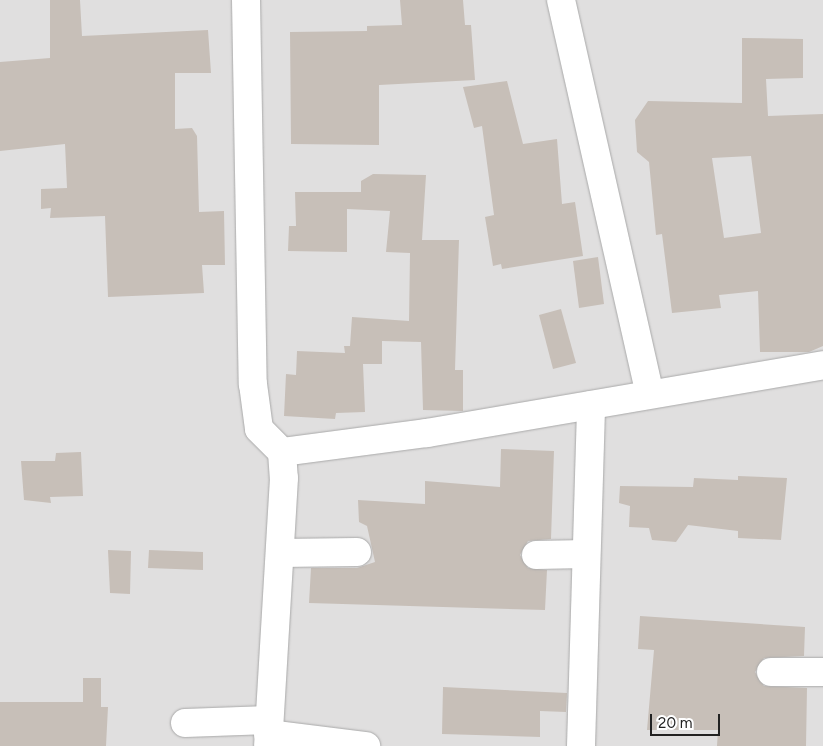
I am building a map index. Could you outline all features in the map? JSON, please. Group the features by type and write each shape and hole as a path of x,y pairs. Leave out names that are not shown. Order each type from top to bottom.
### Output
{"street":[{"path":"246,0 253,384 260,429 282,452 280,553 268,733"},
{"path":"561,0 649,392"},
{"path":"282,452 591,405 649,392 823,365"},
{"path":"582,746 591,405"},
{"path":"280,553 357,552"},
{"path":"536,555 586,554"},
{"path":"771,672 823,672"},
{"path":"185,723 366,746"}],"shaded area":[{"path":"0,0 823,0 823,746 0,746"}],"building":[{"path":"50,0 80,0 82,36 208,30 211,73 175,73 175,129 192,128 197,136 199,212 224,211 225,265 202,265 204,293 108,297 105,216 50,218 51,208 41,209 41,189 67,188 65,144 0,151 0,62 50,58"},
{"path":"400,0 463,0 465,25 471,25 475,80 379,85 379,145 291,144 290,32 367,31 367,26 402,25"},
{"path":"742,38 803,39 803,78 766,79 768,116 823,114 823,346 809,352 760,352 758,291 719,295 721,308 672,313 662,234 656,235 649,162 637,152 635,120 648,101 742,103","holes":["751,156 761,233 724,238 712,158"]},
{"path":"507,81 523,144 557,139 562,204 575,202 583,256 502,269 501,264 493,266 485,217 494,215 482,126 474,128 463,87"},
{"path":"373,174 426,175 422,240 459,240 455,370 463,370 463,411 423,410 421,342 382,341 382,364 363,364 365,412 336,413 335,419 284,416 286,374 296,375 297,351 345,353 344,346 350,346 352,317 409,321 410,253 386,252 390,211 347,209 347,252 288,251 289,226 296,226 295,192 361,192 361,181"},
{"path":"598,257 604,304 579,308 573,261"},
{"path":"561,309 576,363 553,369 539,315"},
{"path":"501,449 554,451 551,539 528,541 520,555 528,568 547,570 545,610 309,603 311,568 357,568 375,562 367,526 359,522 358,500 425,504 425,481 500,487"},
{"path":"81,452 83,496 50,497 51,503 24,500 21,461 55,461 56,453"},
{"path":"738,476 787,478 781,540 738,538 738,531 688,525 676,542 652,540 649,528 629,527 630,506 619,503 620,486 693,487 694,478 738,480"},
{"path":"108,550 131,551 130,594 110,593"},
{"path":"149,550 203,552 203,570 148,568"},
{"path":"640,616 805,627 804,656 764,658 755,672 764,686 807,688 806,746 717,746 718,730 647,730 654,650 638,649"},
{"path":"83,678 101,678 101,707 108,707 106,746 0,746 0,702 83,702"},
{"path":"443,687 567,693 566,712 540,711 540,737 442,734"}]}
